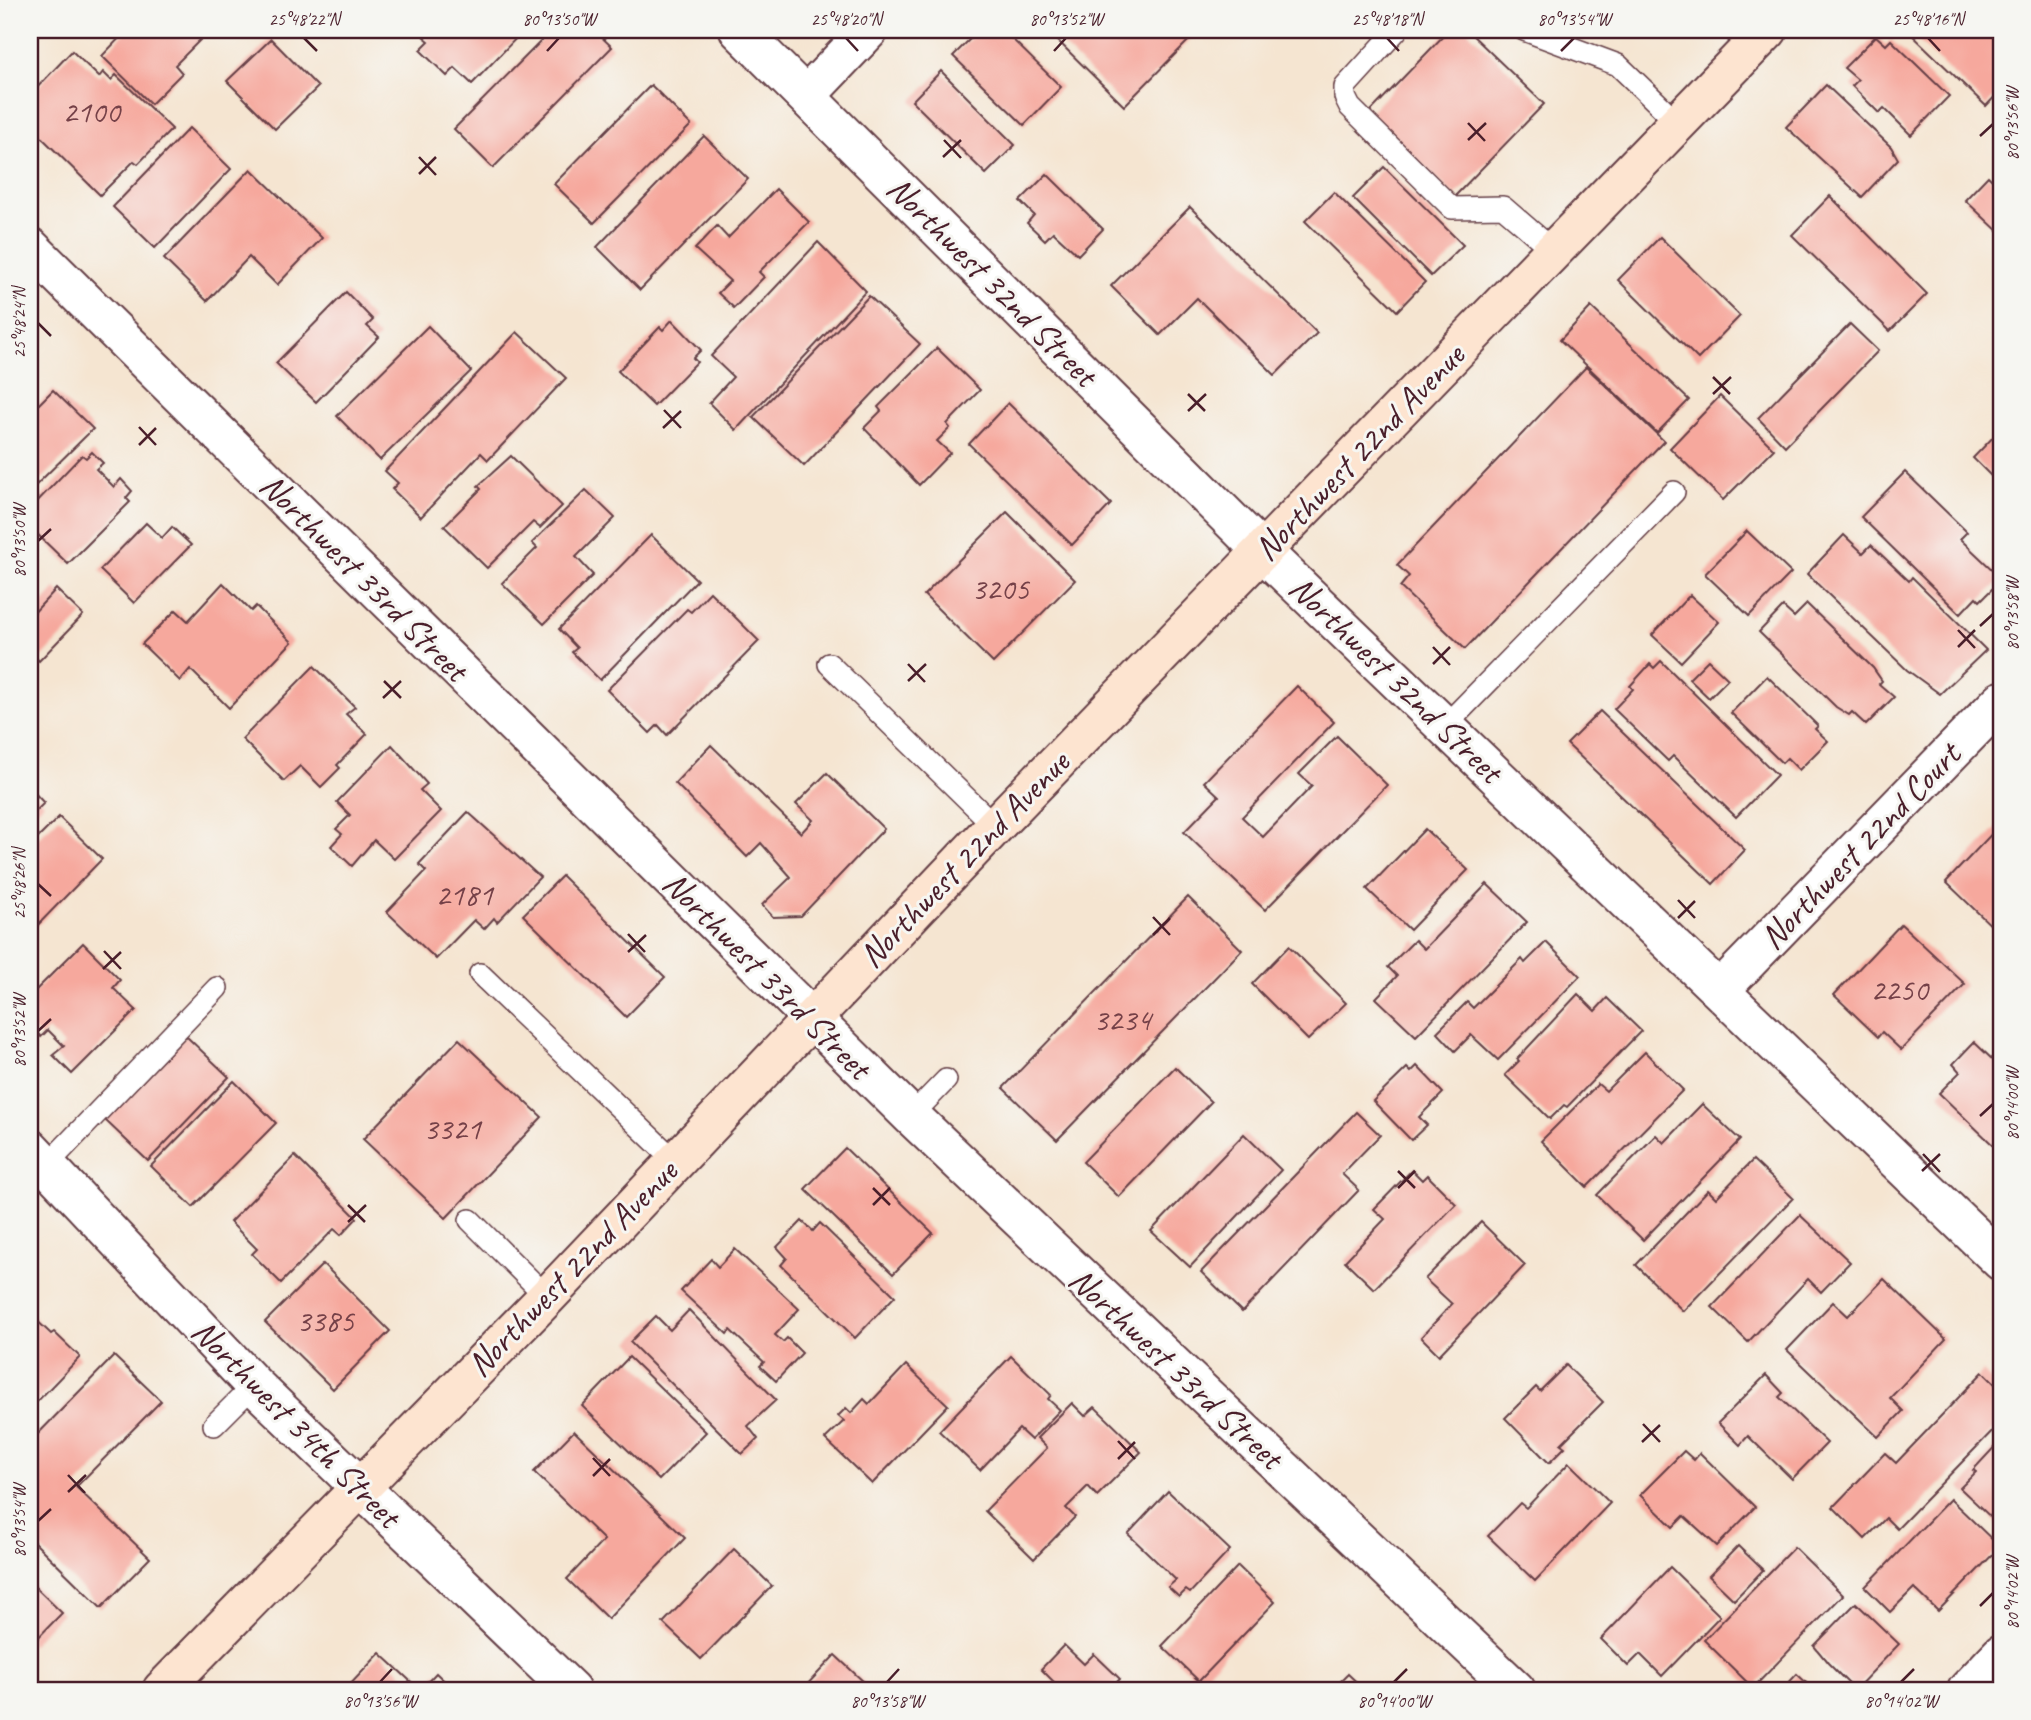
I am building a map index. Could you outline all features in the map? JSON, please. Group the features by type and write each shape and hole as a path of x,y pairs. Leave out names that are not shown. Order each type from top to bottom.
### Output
{"main road":[{"name":"Northwest 22nd Avenue","path":"163,1690 547,1297 995,825 1768,30"}],"street":[{"name":"Northwest 32nd Street","path":"739,30 1262,551 2001,1261"},
{"path":"806,96 869,30"},
{"name":"Northwest 33rd Street","path":"30,247 911,1116 1516,1690"},
{"name":"Northwest 22nd Court","path":"1720,990 2001,701"},
{"name":"Northwest 34th Street","path":"39,1157 254,1385 571,1690"},
{"path":"1966,1690 2001,1654"}],"lane":[{"path":"1397,30 1345,87 1345,97 1350,107 1452,208 1503,207 1554,251"},
{"path":"1524,30 1618,65 1678,123"},
{"path":"1446,725 1674,492"},
{"path":"829,664 995,825"},
{"path":"480,974 675,1161"},
{"path":"39,1157 217,988"},
{"path":"911,1116 946,1080"},
{"path":"470,1220 547,1297"},
{"path":"214,1425 254,1385"}],"building":[{"path":"127,30 210,30 175,65 182,73 151,104 102,56"},
{"path":"431,30 524,30 472,84 455,68 447,76 420,50 429,41 424,37"},
{"path":"552,30 594,30 612,47 493,168 454,129"},
{"path":"979,30 1003,30 1061,87 1024,125 953,56"},
{"path":"1047,30 1199,30 1124,106"},
{"path":"1449,30 1467,30 1544,104 1455,196 1370,112"},
{"path":"1907,30 1993,30 2001,37 2001,90 1986,106"},
{"path":"1876,36 1886,45 1891,40 1949,96 1911,135 1884,108 1879,113 1852,86 1858,80 1844,68"},
{"path":"271,39 318,87 275,129 227,81"},
{"path":"72,51 99,77 103,72 111,80 116,75 172,129 138,164 134,161 100,195 30,126 30,95"},
{"path":"941,71 1015,145 986,174 912,101"},
{"path":"651,85 691,125 594,223 554,184"},
{"path":"1826,85 1891,147 1898,159 1862,197 1786,127"},
{"path":"189,128 231,169 155,248 113,207"},
{"path":"704,136 748,179 640,290 597,247"},
{"path":"1384,167 1463,245 1431,276 1353,198"},
{"path":"251,169 322,238 277,285 249,257 207,301 164,259"},
{"path":"1047,174 1103,229 1078,255 1053,232 1045,240 1027,223 1034,215 1020,201"},
{"path":"1988,176 2001,189 2001,234 1965,200"},
{"path":"776,189 809,222 759,272 764,277 734,308 718,293 730,281 695,249 717,226 728,238"},
{"path":"1334,192 1425,282 1397,311 1305,221"},
{"path":"1830,196 1927,294 1890,331 1792,235"},
{"path":"1190,207 1317,333 1275,375 1197,298 1160,335 1111,286"},
{"path":"1660,237 1740,316 1698,359 1618,280"},
{"path":"818,242 866,291 736,430 709,403 733,377 711,356"},
{"path":"346,292 373,320 367,326 379,337 316,402 276,363"},
{"path":"869,296 920,344 804,466 753,417"},
{"path":"1591,307 1689,400 1657,433 1560,340"},
{"path":"672,320 701,350 693,358 697,362 654,406 618,371 660,327 663,330"},
{"path":"1850,324 1878,351 1785,446 1758,418"},
{"path":"428,326 471,371 380,460 337,416"},
{"path":"517,332 566,378 488,460 481,453 421,517 392,489 398,483 385,471"},
{"path":"937,348 980,390 947,424 950,428 937,441 950,453 919,485 864,428 881,411 878,407"},
{"path":"1586,367 1664,441 1465,649 1400,587 1409,576 1397,565"},
{"path":"53,390 93,429 30,491 30,409 32,411"},
{"path":"1720,396 1774,449 1723,500 1670,448"},
{"path":"1008,403 1111,504 1072,545 969,444"},
{"path":"2001,429 2001,486 1973,458"},
{"path":"92,452 103,463 96,469 114,487 121,479 132,491 126,498 130,502 68,564 30,527 30,509 82,455 86,458"},
{"path":"511,456 562,506 540,528 533,522 487,568 444,526 481,489 478,486"},
{"path":"1905,472 1967,532 1960,539 1997,574 1994,577 1999,582 1980,601 1976,597 1960,614 1861,517"},
{"path":"586,490 615,518 576,557 593,575 544,624 502,583 537,548 532,543"},
{"path":"1007,512 1075,580 993,663 924,595"},
{"path":"146,523 162,538 172,527 191,545 134,603 100,570"},
{"path":"1747,531 1791,573 1749,616 1705,574"},
{"path":"651,535 697,580 600,680 572,652 577,648 559,629"},
{"path":"1844,535 1863,553 1871,545 1909,581 1912,577 1986,650 1940,694 1907,670 1807,574"},
{"path":"223,583 251,611 256,606 292,642 229,708 190,669 180,681 142,644 176,610 188,621"},
{"path":"56,589 83,615 39,661 30,652 30,617"},
{"path":"710,592 759,641 667,735 658,725 650,733 607,690 687,609 691,612"},
{"path":"1690,595 1719,622 1681,662 1652,635"},
{"path":"1807,604 1873,668 1882,681 1879,684 1894,697 1866,725 1852,712 1849,715 1836,707 1759,632 1783,607 1794,617"},
{"path":"1708,660 1728,679 1709,698 1689,679"},
{"path":"1661,661 1777,775 1736,817 1673,756 1668,761 1614,709 1633,689 1630,686 1650,664 1654,668"},
{"path":"314,666 355,707 346,714 367,734 337,765 340,768 321,787 300,766 284,781 242,739"},
{"path":"1767,676 1818,726 1815,729 1828,741 1799,770 1787,758 1782,763 1731,713"},
{"path":"1297,686 1334,722 1242,817 1263,837 1312,786 1299,774 1337,736 1387,785 1265,910 1184,832 1219,796 1204,782"},
{"path":"1600,711 1745,850 1713,884 1567,744"},
{"path":"392,745 427,784 420,790 441,811 394,859 374,840 352,866 331,846 342,834 336,829 350,815 337,802"},
{"path":"711,745 801,833 813,820 796,804 827,773 884,829 801,916 773,917 762,905 791,877 761,843 747,857 675,783"},
{"path":"30,788 44,803 30,817"},
{"path":"468,812 540,877 497,922 494,918 484,929 474,920 436,959 387,912 426,871 419,864"},
{"path":"59,817 102,859 30,933 30,846"},
{"path":"2001,824 2001,935 1946,882"},
{"path":"1425,829 1468,870 1410,930 1367,889"},
{"path":"562,876 665,977 626,1017 523,915"},
{"path":"1487,884 1527,922 1416,1036 1376,998 1397,976 1388,967 1415,940 1424,949"},
{"path":"1188,897 1242,950 1057,1140 1003,1088"},
{"path":"1901,924 1965,984 1901,1050 1882,1032 1878,1037 1834,995"},
{"path":"1546,942 1580,976 1498,1060 1471,1035 1455,1051 1437,1032 1467,1002 1473,1008 1522,959 1525,963"},
{"path":"83,943 120,980 113,988 136,1010 72,1074 53,1055 64,1046 48,1030 41,1037 30,1026 30,996"},
{"path":"1289,946 1346,1003 1308,1040 1252,984"},
{"path":"1578,994 1595,1011 1607,998 1641,1031 1567,1107 1564,1105 1550,1119 1505,1075"},
{"path":"186,1036 229,1077 148,1161 105,1120"},
{"path":"459,1039 542,1117 446,1218 363,1139"},
{"path":"1974,1042 1994,1061 2001,1054 2001,1138 1994,1146 1939,1093 1960,1072 1953,1064"},
{"path":"1645,1052 1683,1090 1587,1187 1541,1141 1598,1084 1606,1091"},
{"path":"1417,1066 1443,1093 1419,1117 1427,1125 1411,1140 1373,1101 1407,1068 1411,1072"},
{"path":"1175,1067 1211,1102 1119,1197 1083,1162"},
{"path":"234,1081 276,1123 193,1207 151,1166"},
{"path":"1702,1104 1740,1140 1643,1240 1597,1195 1656,1135 1664,1143"},
{"path":"1356,1112 1380,1135 1342,1174 1359,1190 1242,1312 1201,1272"},
{"path":"1244,1134 1281,1170 1190,1267 1151,1231"},
{"path":"845,1148 933,1233 893,1274 805,1189"},
{"path":"295,1156 357,1218 341,1235 334,1229 281,1283 252,1254 257,1249 230,1222"},
{"path":"1753,1160 1793,1198 1683,1311 1636,1265 1708,1190 1716,1198"},
{"path":"1412,1170 1422,1180 1427,1175 1456,1204 1374,1289 1345,1261 1385,1219 1374,1209"},
{"path":"1800,1215 1850,1262 1821,1292 1808,1279 1748,1342 1712,1307"},
{"path":"802,1221 813,1231 820,1223 895,1296 855,1338 781,1265 787,1258 777,1247"},
{"path":"1481,1222 1525,1265 1439,1355 1421,1337 1452,1304 1425,1279"},
{"path":"735,1249 799,1309 775,1335 783,1342 787,1338 802,1353 776,1381 760,1366 764,1362 730,1330 727,1334 681,1291 711,1259 718,1267"},
{"path":"323,1264 390,1331 333,1389 265,1322"},
{"path":"1884,1279 1946,1339 1890,1398 1903,1411 1878,1437 1787,1350 1833,1302 1848,1316"},
{"path":"689,1310 776,1400 748,1426 758,1439 742,1454 630,1342 656,1316 670,1330"},
{"path":"30,1314 80,1357 30,1409"},
{"path":"114,1356 161,1401 76,1487 150,1558 101,1608 30,1538 30,1442"},
{"path":"1011,1356 1051,1395 1048,1399 1060,1410 1031,1440 1019,1429 980,1470 939,1431"},
{"path":"629,1357 706,1432 659,1480 582,1406"},
{"path":"906,1365 948,1405 872,1484 825,1439 844,1421 838,1416 846,1408 851,1413 864,1399 869,1404"},
{"path":"1566,1365 1603,1402 1561,1444 1565,1447 1549,1463 1505,1418 1536,1387 1540,1391"},
{"path":"1983,1372 2001,1390 2001,1422 1897,1529 1886,1518 1865,1539 1833,1507 1885,1453 1896,1463"},
{"path":"1766,1375 1783,1393 1779,1397 1827,1443 1792,1479 1748,1436 1740,1445 1718,1423"},
{"path":"1072,1403 1085,1416 1095,1407 1141,1452 1097,1496 1088,1486 1066,1508 1075,1517 1034,1559 985,1511 1047,1448 1037,1438"},
{"path":"574,1431 685,1538 608,1619 567,1579 604,1540 534,1472"},
{"path":"2001,1440 2001,1527 1960,1488"},
{"path":"1684,1451 1694,1460 1700,1453 1755,1507 1717,1546 1684,1516 1673,1527 1640,1495"},
{"path":"1569,1463 1610,1503 1535,1581 1488,1536 1520,1503 1526,1508"},
{"path":"1168,1491 1230,1550 1190,1593 1186,1590 1179,1597 1168,1587 1176,1580 1128,1534"},
{"path":"1950,1499 2000,1547 1938,1611 1914,1588 1890,1612 1865,1587"},
{"path":"1738,1546 1763,1570 1734,1600 1709,1576"},
{"path":"1794,1547 1843,1595 1753,1688 1704,1640"},
{"path":"734,1549 772,1586 701,1659 663,1623"},
{"path":"1238,1566 1275,1602 1199,1681 1162,1646"},
{"path":"1670,1567 1720,1616 1662,1676 1640,1654 1628,1666 1601,1639"},
{"path":"30,1582 62,1613 30,1646"},
{"path":"1856,1603 1899,1644 1855,1690 1814,1646"},
{"path":"1064,1645 1084,1664 1094,1654 1120,1679 1109,1690 1058,1690 1060,1688 1041,1669"},
{"path":"380,1653 420,1690 345,1690"},
{"path":"835,1655 866,1684 859,1690 802,1690"},
{"path":"436,1673 454,1690 420,1690"},
{"path":"1348,1674 1365,1690 1332,1690"},
{"path":"1797,1674 1814,1690 1782,1690"}]}
